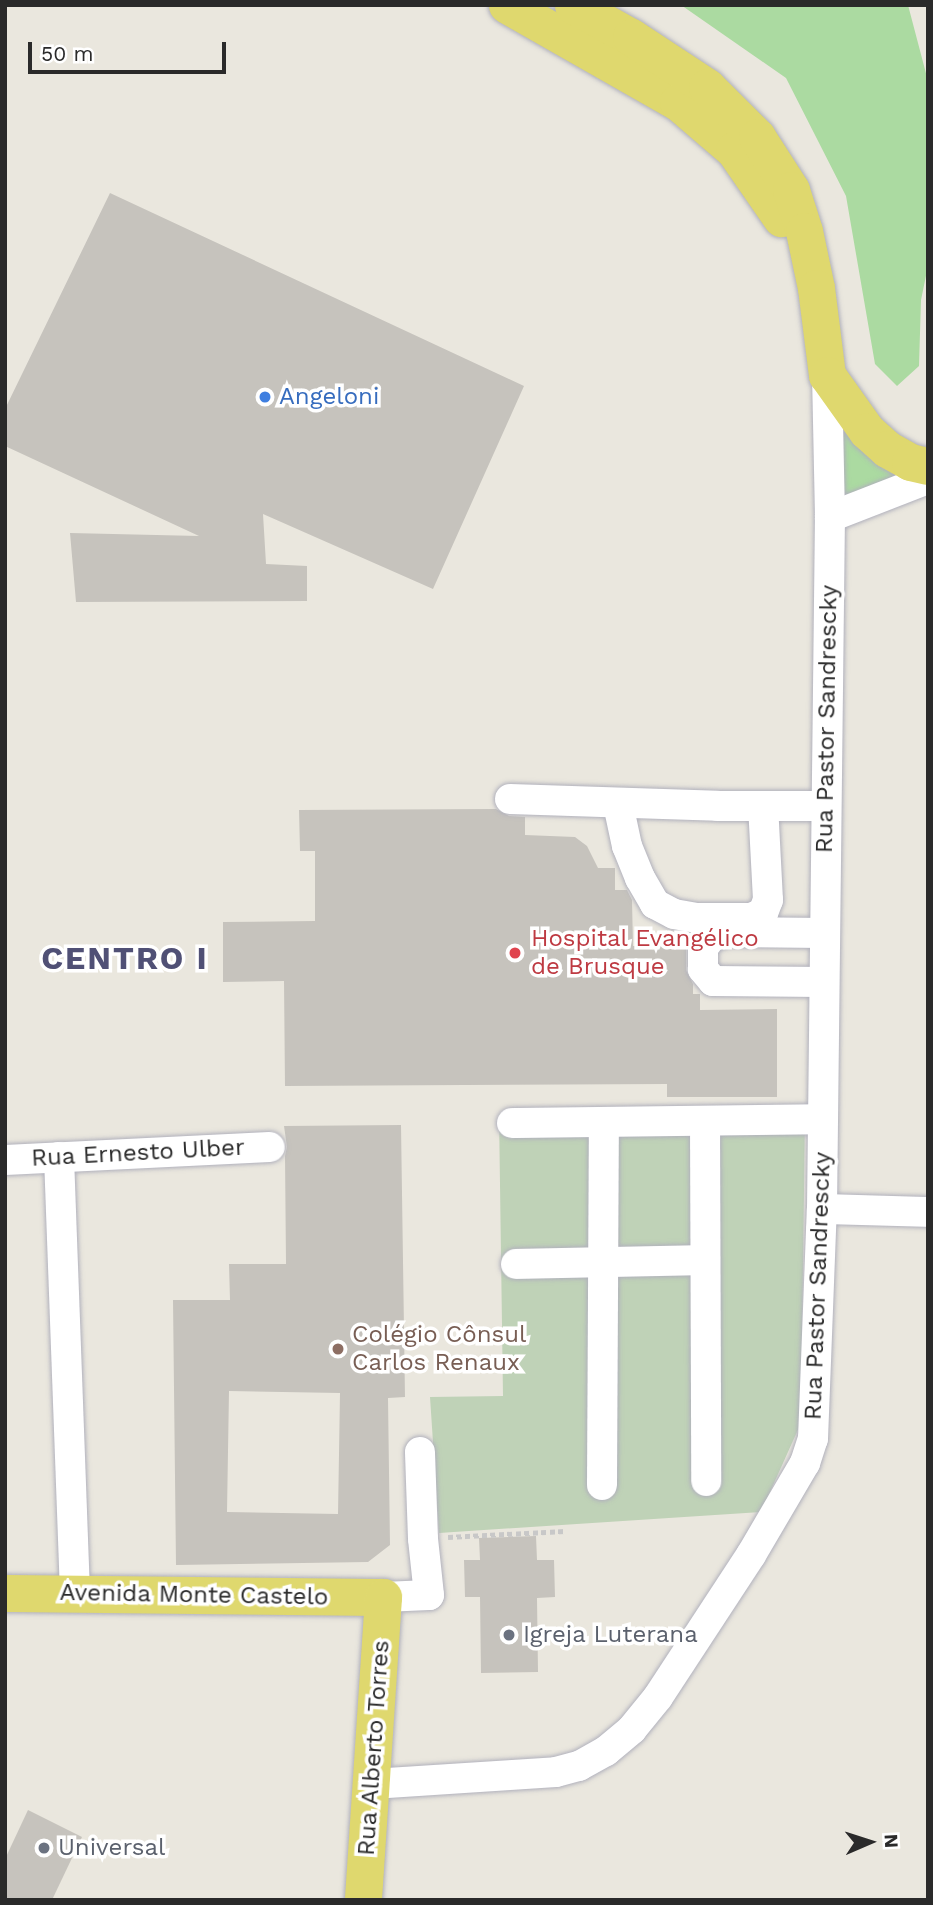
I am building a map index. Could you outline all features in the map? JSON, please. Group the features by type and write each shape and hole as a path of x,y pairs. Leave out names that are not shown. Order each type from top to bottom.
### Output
{"main road":[{"path":"507,5 666,96 711,129 758,181 783,222 816,288"},
{"path":"573,5 631,37 696,79 757,137 791,190 816,288 827,375 867,431 887,449 911,462 928,466"},
{"name":"Avenida Monte Castelo","path":"5,1593 383,1597"},
{"name":"Rua Alberto Torres","path":"363,1900 383,1597"}],"street":[{"name":"Rua Pastor Sandrescky","path":"372,1784 528,1775 579,1766 606,1751 632,1729 658,1697 751,1555 804,1463 813,1438 822,1209 830,517 827,375"},
{"path":"830,517 928,479"},
{"path":"510,799 618,804 826,806"},
{"path":"618,804 627,846 640,878 655,904 674,914 697,918 751,918 762,913 768,900 763,806"},
{"path":"823,982 713,981 703,969 703,948 712,936 730,932 824,933"},
{"path":"512,1123 823,1119"},
{"path":"602,1485 601,1263 604,1122"},
{"path":"705,1122 706,1481"},
{"name":"Rua Ernesto Ulber","path":"5,1160 270,1147"},
{"path":"59,1157 75,1594"},
{"path":"822,1209 928,1212"},
{"path":"516,1264 705,1260"},
{"path":"383,1597 429,1595 423,1539 420,1452"}],"path":[{"path":"423,1539 565,1531"}],"green space":[{"path":"681,5 908,5 928,81 928,266 921,300 919,366 897,386 875,364 846,196 786,78"},
{"path":"839,419 904,474 840,501"},
{"path":"805,1113 801,1423 761,1512 439,1533 430,1397 503,1396 499,1114"}],"building":[{"name":"Angeloni","path":"110,193 524,386 433,589 263,514 266,564 307,566 307,601 76,602 70,533 199,536 5,446 5,409"},
{"name":"Hospital Evangélico de Brusque","path":"496,809 509,816 525,817 525,835 575,837 587,846 598,868 615,868 615,890 627,890 632,900 633,946 686,946 686,970 693,984 693,994 700,994 700,1010 777,1009 777,1097 667,1097 667,1084 285,1086 284,981 223,982 223,922 315,921 315,851 300,851 299,810"},
{"name":"Colégio Cônsul Carlos Renaux","path":"401,1125 405,1397 388,1398 390,1545 368,1562 176,1565 173,1300 230,1300 229,1264 286,1264 287,1147 284,1126","holes":["229,1391 340,1393 338,1514 227,1512"]},
{"name":"Igreja Luterana","path":"536,1536 537,1560 554,1560 555,1597 537,1598 538,1672 481,1673 480,1597 465,1597 464,1560 480,1560 479,1538"},
{"name":"Universal","path":"28,1810 82,1837 52,1900 5,1900 5,1859"}],"place":[{"name":"Angeloni","path":"265,397"},
{"name":"Hospital Evangélico de Brusque","path":"515,953"},
{"name":"Colégio Cônsul Carlos Renaux","path":"338,1349"},
{"name":"Igreja Luterana","path":"509,1635"},
{"name":"Universal","path":"44,1848"}],"district":[{"name":"CENTRO I","path":"125,958"}]}
